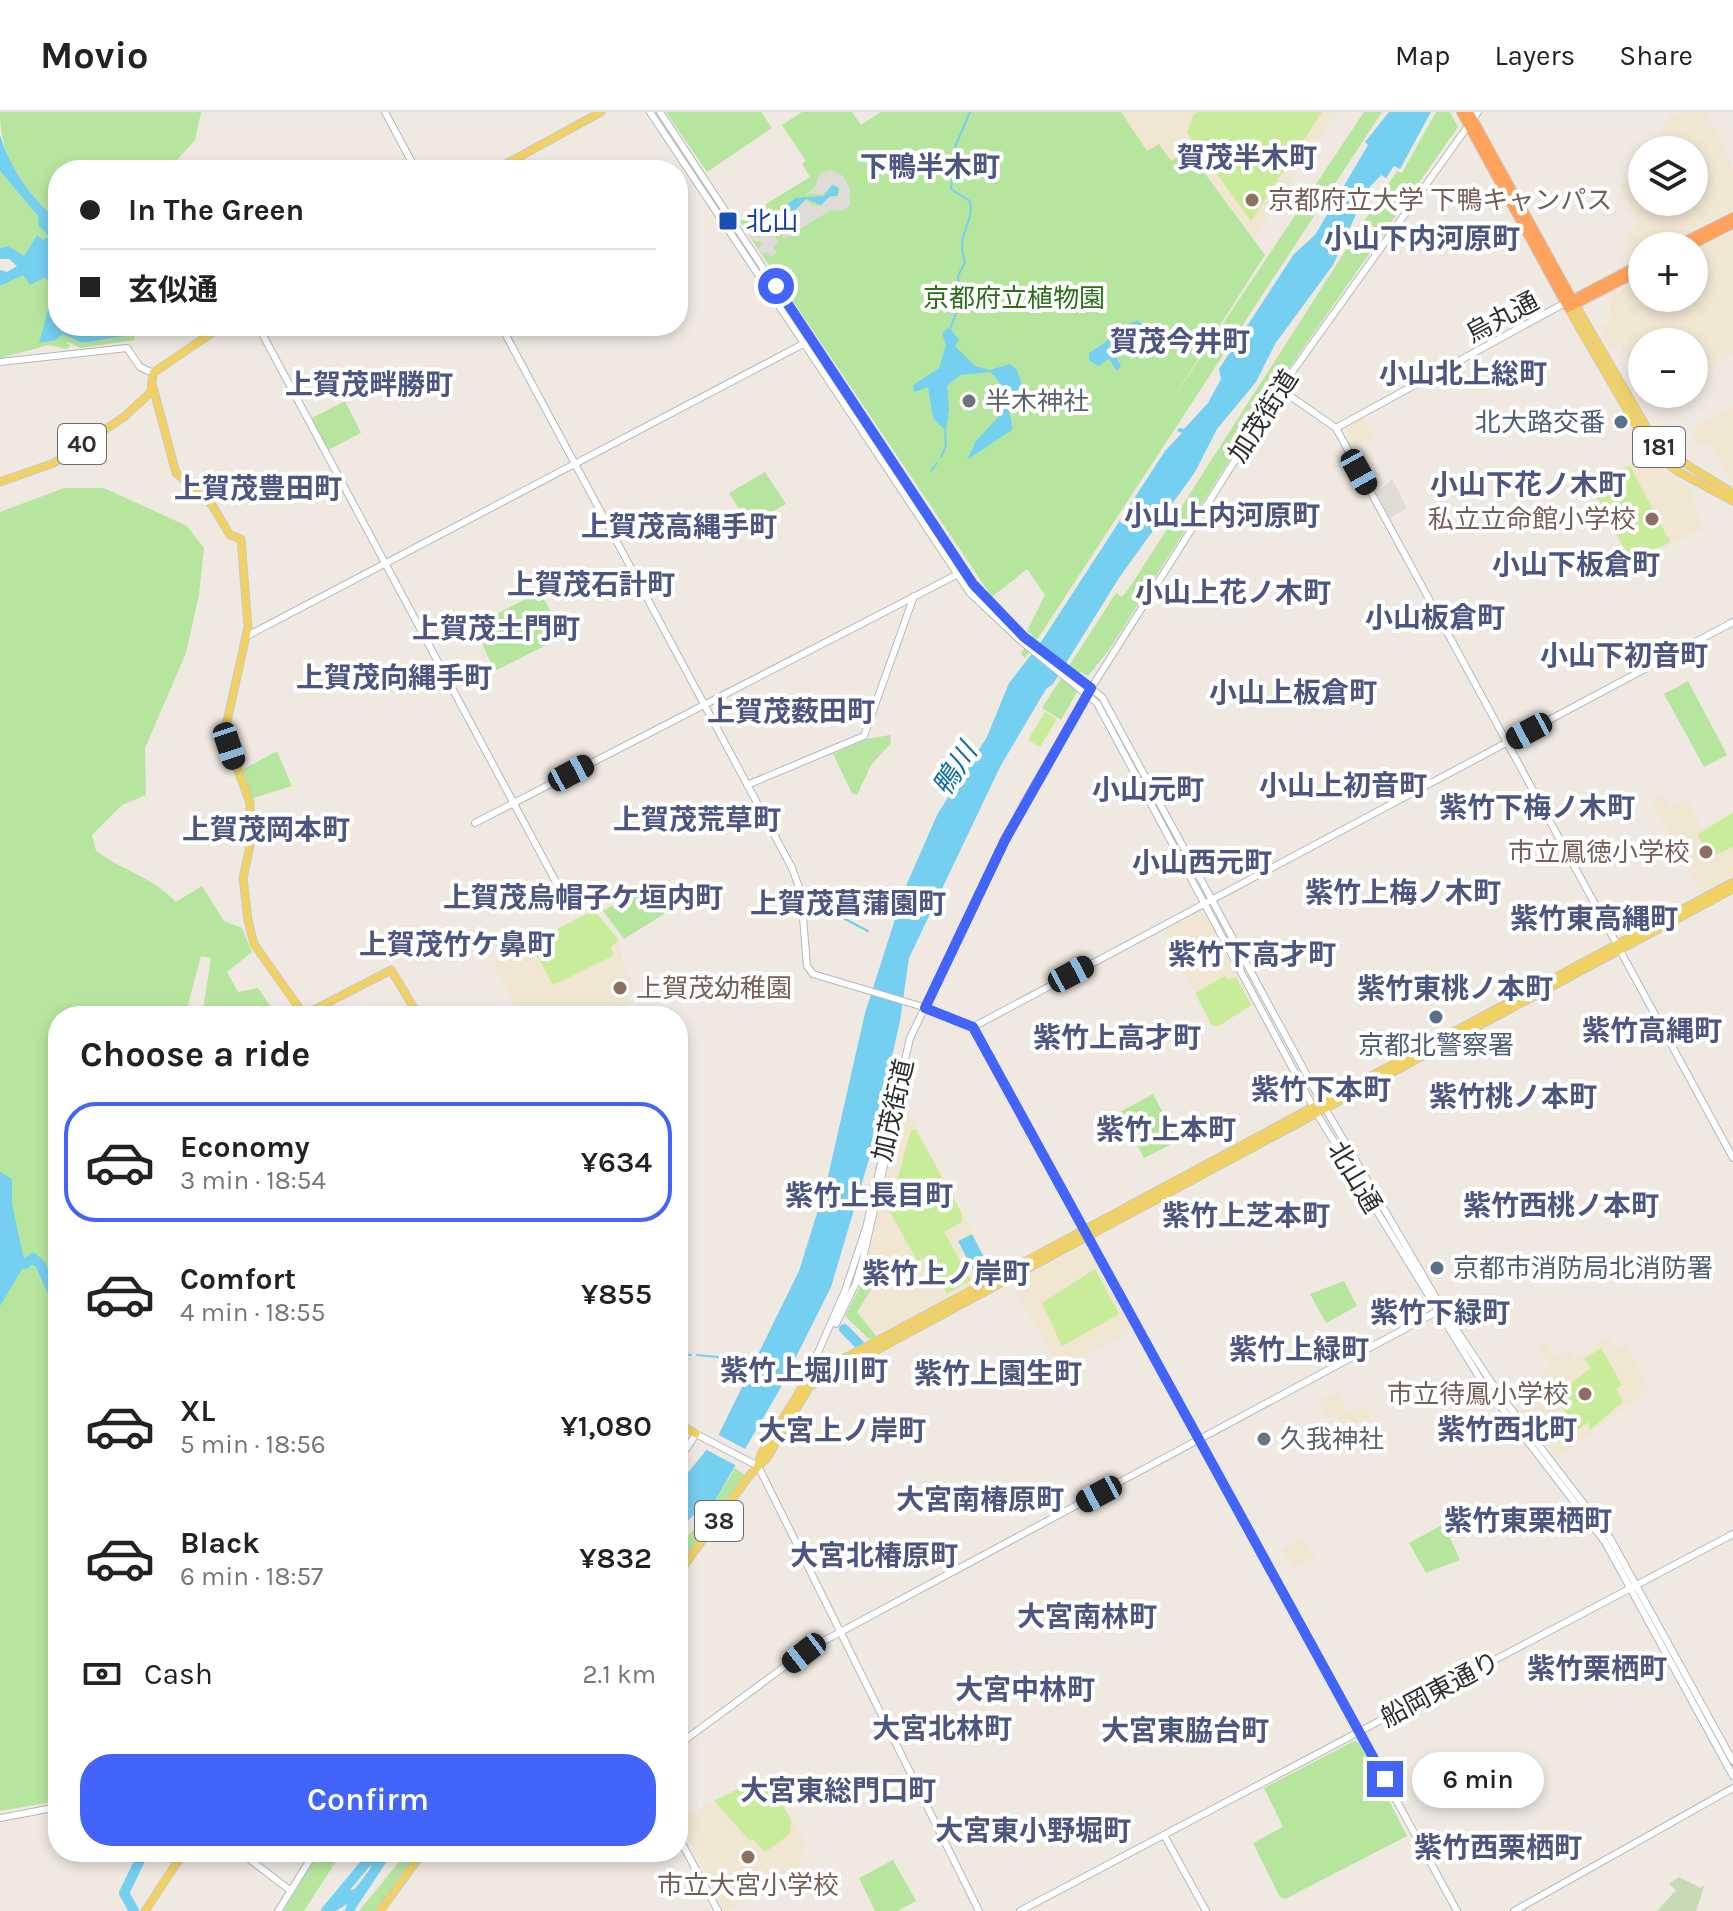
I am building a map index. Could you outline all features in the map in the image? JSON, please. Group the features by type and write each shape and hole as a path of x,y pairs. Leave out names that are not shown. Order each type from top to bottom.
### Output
{"highway":[{"path":"1461,112 1472,117 1568,305"},
{"path":"1703,232 1733,217"},
{"path":"1708,237 1733,224"},
{"name":"烏丸通","path":"1568,305 1628,271"},
{"name":"烏丸通","path":"1568,305 1628,277"}],"main road":[{"path":"513,160 601,112"},
{"name":"181","path":"1568,305 1658,447 1733,493"},
{"name":"181","path":"1568,305 1651,451 1677,471 1733,501"},
{"path":"207,336 153,373 153,387 176,473 212,505 230,535 241,539 247,636 226,726 229,746 250,803 250,846 243,878 254,944 298,1006"},
{"name":"40","path":"0,482 54,463 124,417 146,398 153,387"},
{"name":"38","path":"688,1560 754,1465 767,1458 810,1386 823,1373 1617,948 1733,882"},
{"name":"38","path":"1617,948 1733,889"},
{"path":"321,1006 391,970 413,1006"},
{"path":"688,1428 698,1434"},
{"path":"145,1911 177,1862"},
{"path":"380,1911 416,1862"}],"street":[{"path":"385,112 411,160"},
{"name":"北山通","path":"650,112 685,160"},
{"name":"北山通","path":"660,112 807,342 960,572 1025,642 1082,685 1097,703 1128,753 1208,901 1315,1110 1490,1392 1608,1540 1733,1776"},
{"name":"加茂街道","path":"823,1373 816,1357 845,1291 866,1228 902,1065 922,1007 1008,834 1089,691 1280,389 1472,117"},
{"name":"北山通","path":"688,163 712,196"},
{"name":"烏丸通","path":"1336,428 1568,305"},
{"path":"263,336 557,884"},
{"path":"506,336 799,885 807,966 813,974 922,1007 973,1027 1457,1911"},
{"path":"247,636 807,342"},
{"path":"0,362 127,348 140,367 153,373"},
{"path":"1280,389 1336,428 1733,1158"},
{"path":"475,823 960,572"},
{"path":"747,785 864,736 914,596"},
{"path":"973,1027 1733,622"},
{"name":"北山通","path":"1236,954 1439,1310"},
{"path":"1356,1179 1364,1175"},
{"path":"688,1738 807,1650 1439,1310"},
{"path":"688,1448 698,1434 754,1465 979,1911"},
{"name":"船岡東通り","path":"1020,1911 1733,1534"},
{"name":"北山通","path":"1672,1656 1733,1761"},
{"path":"1514,1911 1733,1788"},
{"path":"0,1818 48,1809"},
{"path":"1164,1835 1206,1911"},
{"path":"688,1855 718,1911"},
{"path":"253,1862 291,1891"},
{"path":"278,1911 309,1862"}],"shaded area":[{"name":"京都府立大学 下鴨キャンパス","path":"1121,112 1337,112 1254,239 1189,152 1171,161 1146,152"},
{"path":"1706,112 1733,168 1733,209 1689,232 1630,232 1636,221 1634,216 1708,216 1708,136 1660,136 1671,114"},
{"path":"831,170 843,176 850,188 850,205 842,211 831,210 784,239 771,219 776,223 788,209 794,212 806,199 812,205 821,206 827,198 838,196 840,189 834,184 823,194 806,194 815,187 820,173"},
{"path":"1628,180 1628,203 1620,185"},
{"path":"761,219 779,242 773,247 777,253 771,257 767,252 763,254 759,249 762,243 753,240 747,232 748,222 751,220 754,224"},
{"path":"1733,231 1733,353 1708,370 1708,328 1628,328 1628,358 1620,344 1611,349 1600,329 1609,322 1612,294 1628,285 1628,312 1708,312 1708,244"},
{"path":"1733,407 1731,480 1710,444 1700,447 1691,430"},
{"path":"1364,418 1373,436 1351,447 1345,428"},
{"name":"私立立命館小学校","path":"1645,457 1689,487 1702,529 1632,564 1587,484"},
{"path":"1392,479 1407,508 1389,519 1377,494"},
{"name":"市立鳳徳小学校","path":"1664,794 1672,807 1687,799 1702,829 1733,812 1733,874 1700,892 1652,802"},
{"path":"594,909 619,940 624,968 635,987 626,994 630,1003 624,1006 516,1006 493,964"},
{"path":"1199,912 1204,913 1253,1005 1216,1028 1163,933"},
{"path":"904,1103 994,1272 876,1336 857,1312 873,1285 865,1269"},
{"path":"1083,1246 1089,1247 1132,1327 1131,1331 1059,1368 1012,1284"},
{"name":"市立待鳳小学校","path":"1608,1336 1615,1349 1626,1344 1648,1389 1557,1459 1520,1410 1533,1399 1524,1388 1552,1366 1539,1349 1545,1344 1556,1359 1568,1351 1575,1360"},
{"path":"1337,1392 1348,1413 1364,1405 1371,1417 1350,1426 1355,1440 1347,1443 1336,1414 1326,1419 1320,1400"},
{"path":"1301,1540 1316,1557 1293,1568 1282,1549"},
{"name":"市立大宮小学校","path":"748,1783 773,1786 804,1840 799,1874 724,1911 688,1840 688,1815"}],"green space":[{"path":"0,112 201,112 195,140 177,160 48,160 48,212 16,173 9,160"},
{"path":"666,112 761,112 772,128 707,172"},
{"name":"京都府立植物園","path":"802,112 852,112 861,125 881,112 1121,112 1147,151 1159,144 1171,161 1189,152 1265,255 1168,406 1364,112 1382,112 1025,658 1021,654 1032,635 1027,631 1045,595 1027,569 992,597 740,222 749,216 754,223 761,219 763,206 810,177 802,164 806,161 782,125"},
{"name":"京都府立大学 下鴨キャンパス","path":"1198,112 1322,112 1251,221 1187,133 1193,115"},
{"path":"1436,112 1450,112 1458,127 1276,387 1109,650 1088,676 1081,672 1071,686 1077,692 1061,720 1042,708 1116,593 1122,597 1130,587 1397,171 1402,173"},
{"path":"0,171 38,216 48,237 43,240 37,236 24,256 8,246 0,248"},
{"path":"23,274 46,277 48,314 40,343 57,336 66,336 82,343 125,336 134,336 135,340 80,348 66,341 70,346 67,349 49,345 0,358 0,286"},
{"path":"345,401 361,433 328,450 310,419"},
{"path":"1630,466 1670,542 1631,561 1589,483"},
{"path":"765,472 786,504 749,525 729,493"},
{"path":"64,488 104,488 187,526 204,548 199,595 186,653 145,748 146,795 122,805 92,835 96,851 157,886 176,902 202,886 224,921 242,928 252,952 227,972 238,992 258,988 270,1006 204,1006 211,958 201,956 188,1006 48,1006 48,1803 0,1811 0,512"},
{"path":"540,592 564,636 497,670 493,668 474,625"},
{"path":"1688,681 1727,755 1704,767 1664,694"},
{"path":"1045,712 1057,719 1040,747 1028,740"},
{"path":"890,735 891,743 871,765 857,795 852,793 833,754 867,739"},
{"path":"277,751 292,786 250,799 240,771"},
{"path":"1733,813 1733,847 1708,859 1698,834"},
{"path":"649,885 664,914 624,939 603,911"},
{"path":"594,910 619,940 611,947 613,956 553,985 534,950 551,941 548,934"},
{"path":"1225,976 1227,980 1236,977 1251,1005 1219,1026 1212,1026 1195,993"},
{"path":"1153,1094 1178,1141 1144,1158 1120,1112"},
{"path":"911,1130 916,1130 962,1214 962,1222 944,1232 971,1280 947,1294 927,1257 917,1261 889,1210"},
{"path":"1095,1269 1119,1314 1062,1346 1042,1303"},
{"path":"867,1273 874,1285 857,1312 876,1336 869,1339 845,1316"},
{"path":"1344,1281 1357,1306 1326,1323 1310,1294"},
{"path":"1601,1348 1622,1385 1616,1389 1623,1402 1590,1430 1588,1422 1579,1429 1553,1397 1591,1368 1584,1359"},
{"path":"735,1468 746,1476 688,1557 688,1536 706,1516"},
{"path":"1444,1524 1460,1560 1426,1573 1409,1543"},
{"path":"1354,1741 1359,1742 1407,1836 1285,1899 1280,1897 1253,1843 1283,1827 1264,1788"},
{"path":"748,1784 775,1793 791,1819 790,1834 765,1852 753,1839 750,1841 714,1801"},
{"path":"893,1860 916,1901 897,1911 875,1911 859,1878"},
{"path":"313,1862 336,1862 304,1911 283,1911"},
{"path":"399,1862 410,1862 376,1911 359,1911"},
{"path":"1679,1877 1701,1888 1705,1884 1696,1911 1657,1911 1676,1890 1669,1884"}],"water":[{"path":"1389,112 1431,112 1400,169 1394,166 1386,178 1381,175 1367,190 1333,265 1275,344 1256,382 1217,429 1195,472 1119,578 1053,684 1046,689 1000,767 909,958 900,1021 869,1159 831,1287 780,1389 706,1516 698,1510 688,1521 688,1472 718,1436 799,1271 827,1181 865,1013 905,888 938,813 987,737 1009,683 1041,642 1165,451 1182,433 1177,431 1179,428 1184,429 1208,403 1221,379 1219,369 1294,254 1315,235 1368,145 1365,142"},
{"path":"0,135 23,183 48,211 48,235 39,226 38,216 0,171"},
{"path":"832,185 839,188 837,196 830,196 821,205 806,199 793,212 788,209 777,222 773,212 778,213 795,198 824,196"},
{"path":"37,235 43,240 48,237 48,282 45,277 30,285 23,275 0,286 0,270 7,272 17,266 9,259 0,259 0,248 8,246 24,256"},
{"path":"48,310 48,336 60,336 56,340 39,343"},
{"path":"1138,320 1158,345 1148,347 1141,340 1127,337 1118,343 1116,357 1121,366 1117,371 1109,359 1098,366 1089,360 1089,353 1107,341 1110,332"},
{"path":"949,327 959,340 955,346 975,366 990,370 1010,364 1017,370 1022,385 1008,409 1012,430 967,460 976,441 1004,411 1003,395 1001,386 990,372 960,375 947,386 949,409 946,431 933,418 928,387 914,392 913,385 939,368 946,345 942,334"},
{"path":"66,336 125,336 82,343"},
{"path":"0,1172 12,1179 12,1204 25,1264 0,1306"},
{"path":"972,1234 991,1271 977,1278 958,1241"},
{"path":"372,1862 386,1862 354,1911 345,1911 347,1904 336,1911 324,1911 341,1892 355,1889"}],"pier":[{"path":"715,1433 749,1451 739,1467 703,1448"}],"waterway":[{"path":"951,327 961,298 958,276 965,262 962,243 971,209 970,201 951,189 955,147 970,112"},
{"path":"941,457 946,446 945,431"},
{"path":"931,471 937,463"},
{"path":"841,917 868,931"},
{"path":"25,1264 33,1258 40,1264 48,1282"},
{"path":"844,1329 859,1344"},
{"path":"697,1355 738,1359"},
{"path":"134,1911 124,1893 139,1862"},
{"name":"鴨川","path":"326,1911 367,1862"}],"place":[{"name":"京都府立大学 下鴨キャンパス","path":"1252,200"},
{"name":"北山","path":"728,221"},
{"name":"半木神社","path":"969,401"},
{"name":"北大路交番","path":"1621,422"},
{"name":"私立立命館小学校","path":"1652,519"},
{"name":"市立鳳徳小学校","path":"1706,852"},
{"name":"上賀茂幼稚園","path":"620,988"},
{"name":"京都北警察署","path":"1436,1017"},
{"name":"京都市消防局北消防署","path":"1437,1268"},
{"name":"市立待鳳小学校","path":"1585,1394"},
{"name":"久我神社","path":"1264,1439"},
{"name":"市立大宮小学校","path":"748,1857"}],"district":[{"name":"賀茂半木町","path":"1247,157"},
{"name":"下鴨半木町","path":"930,166"},
{"name":"小山下内河原町","path":"1422,238"},
{"name":"賀茂今井町","path":"1180,341"},
{"name":"小山北上総町","path":"1463,373"},
{"name":"上賀茂畔勝町","path":"369,384"},
{"name":"小山下花ノ木町","path":"1528,484"},
{"name":"上賀茂豊田町","path":"258,488"},
{"name":"小山上内河原町","path":"1222,515"},
{"name":"上賀茂高縄手町","path":"679,526"},
{"name":"小山下板倉町","path":"1576,564"},
{"name":"上賀茂石計町","path":"591,584"},
{"name":"小山上花ノ木町","path":"1233,592"},
{"name":"小山板倉町","path":"1435,617"},
{"name":"上賀茂土門町","path":"496,628"},
{"name":"小山下初音町","path":"1624,655"},
{"name":"上賀茂向縄手町","path":"394,677"},
{"name":"小山上板倉町","path":"1293,692"},
{"name":"上賀茂薮田町","path":"791,711"},
{"name":"小山上初音町","path":"1343,785"},
{"name":"小山元町","path":"1148,789"},
{"name":"紫竹下梅ノ木町","path":"1537,807"},
{"name":"上賀茂荒草町","path":"697,819"},
{"name":"上賀茂岡本町","path":"266,829"},
{"name":"小山西元町","path":"1202,862"},
{"name":"紫竹上梅ノ木町","path":"1403,892"},
{"name":"上賀茂烏帽子ケ垣内町","path":"583,897"},
{"name":"上賀茂菖蒲園町","path":"848,903"},
{"name":"紫竹東高縄町","path":"1594,918"},
{"name":"上賀茂竹ケ鼻町","path":"457,944"},
{"name":"紫竹下高才町","path":"1252,954"},
{"name":"紫竹東桃ノ本町","path":"1455,988"},
{"name":"紫竹高縄町","path":"1652,1030"},
{"name":"紫竹上高才町","path":"1117,1037"},
{"name":"紫竹下本町","path":"1321,1089"},
{"name":"紫竹桃ノ本町","path":"1513,1096"},
{"name":"紫竹上本町","path":"1166,1129"},
{"name":"紫竹上長目町","path":"869,1195"},
{"name":"紫竹西桃ノ本町","path":"1561,1205"},
{"name":"紫竹上芝本町","path":"1246,1215"},
{"name":"紫竹上ノ岸町","path":"946,1273"},
{"name":"紫竹下緑町","path":"1440,1312"},
{"name":"紫竹上緑町","path":"1299,1349"},
{"name":"紫竹上堀川町","path":"804,1370"},
{"name":"紫竹上園生町","path":"998,1373"},
{"name":"紫竹西北町","path":"1507,1429"},
{"name":"大宮上ノ岸町","path":"842,1430"},
{"name":"大宮南椿原町","path":"980,1499"},
{"name":"紫竹東栗栖町","path":"1528,1520"},
{"name":"大宮北椿原町","path":"874,1555"},
{"name":"大宮南林町","path":"1087,1616"},
{"name":"紫竹栗栖町","path":"1597,1668"},
{"name":"大宮中林町","path":"1025,1689"},
{"name":"大宮北林町","path":"942,1728"},
{"name":"大宮東脇台町","path":"1185,1730"},
{"name":"大宮東総門口町","path":"838,1790"},
{"name":"大宮東小野堀町","path":"1033,1830"},
{"name":"紫竹西栗栖町","path":"1498,1847"}],"route":[{"path":"776,286 973,584 1024,637 1091,688 1025,801 925,1008 973,1027 1310,1637 1385,1779"}]}
